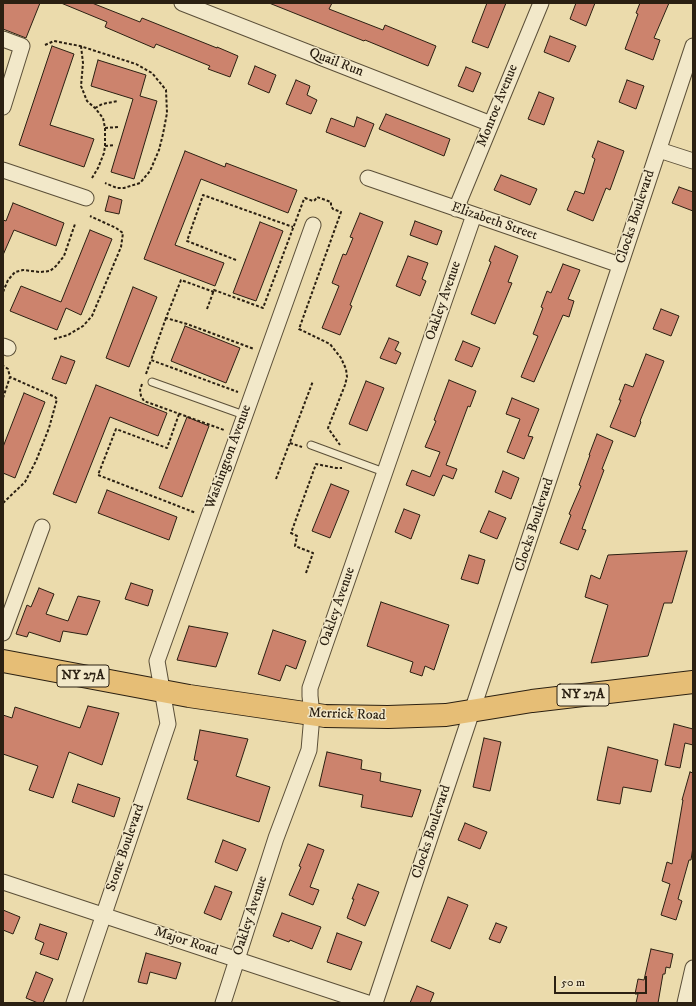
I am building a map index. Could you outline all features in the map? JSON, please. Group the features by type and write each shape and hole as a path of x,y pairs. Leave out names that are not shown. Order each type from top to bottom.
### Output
{"main road":[{"name":"Merrick Road","path":"3,661 162,692 312,715 388,717 446,715 532,701 693,682"}],"street":[{"name":"Quail Run","path":"182,3 491,124"},
{"name":"Monroe Avenue","path":"456,208 541,3"},
{"path":"3,39 22,46 3,107"},
{"name":"Clocks Boulevard","path":"375,1003 693,46"},
{"path":"659,150 693,161"},
{"path":"3,170 86,198"},
{"name":"Elizabeth Street","path":"368,178 620,265"},
{"name":"Oakley Avenue","path":"223,1003 276,838 309,750 312,715 310,688 474,215"},
{"name":"Washington Avenue","path":"162,692 156,660 313,224"},
{"path":"3,633 42,527"},
{"name":"Stone Boulevard","path":"74,1003 168,724 162,692"},
{"name":"Major Road","path":"3,882 368,1003"},
{"path":"686,1003 693,968"}],"lane":[{"path":"152,382 244,415"},
{"path":"311,445 384,472"}],"path":[{"path":"45,45 54,41 80,46 136,64 152,74 166,90 166,113 163,134 159,150 150,170 140,183 124,188 117,188 105,183"},
{"path":"80,46 83,63 81,86 86,101 95,108 103,118 105,128 104,154 92,178"},
{"path":"95,108 102,104 118,101"},
{"path":"105,128 118,127"},
{"path":"105,146 115,145"},
{"path":"236,260 187,241 203,195 293,227"},
{"path":"145,375 181,280 264,308 305,198 315,200 317,197 331,202 333,209 341,212 299,329 330,344 341,358 346,369 347,377 345,385 328,428 339,444 346,447"},
{"path":"54,339 68,335 83,326 92,316 121,247 123,233 116,228 90,216"},
{"path":"3,292 8,280 15,272 23,270 40,272 50,271 56,266 64,256 75,224"},
{"path":"207,309 214,292"},
{"path":"166,318 187,324 257,350"},
{"path":"151,360 241,393"},
{"path":"3,398 10,377 8,369 4,366"},
{"path":"3,503 25,482 49,428 57,399 10,377"},
{"path":"276,479 313,380"},
{"path":"142,383 140,390 144,401 224,430"},
{"path":"179,414 167,448 116,430 98,476 208,517"},
{"path":"290,443 303,448"},
{"path":"306,573 313,553 295,546 298,536 291,533 316,464 336,468 347,468"}],"building":[{"path":"3,3 40,3 26,38 3,29"},
{"path":"61,3 92,3 140,22 142,18 238,56 230,77 208,69 210,66 156,44 154,48 105,27 107,22"},
{"path":"269,3 332,3 329,9 383,30 385,25 436,46 428,66"},
{"path":"487,3 506,3 488,48 472,42"},
{"path":"576,3 595,3 586,26 570,19"},
{"path":"640,3 669,3 654,38 660,40 653,60 625,49 638,14 636,13"},
{"path":"550,36 576,46 569,62 544,52"},
{"path":"52,46 74,54 50,125 94,139 84,167 19,145"},
{"path":"98,60 146,75 140,96 157,101 134,179 111,172 133,99 91,86"},
{"path":"255,66 276,75 269,93 248,84"},
{"path":"466,67 481,73 473,92 458,86"},
{"path":"296,80 310,86 307,95 317,100 311,114 286,104"},
{"path":"627,80 644,86 636,109 619,102"},
{"path":"539,92 554,98 544,125 528,119"},
{"path":"386,114 450,139 444,156 379,129"},
{"path":"357,117 374,124 365,147 326,132 331,118 354,127"},
{"path":"598,141 624,151 610,190 606,188 593,221 567,210 575,191 584,194 595,159 592,157"},
{"path":"185,151 225,167 226,163 297,190 288,213 201,179 175,245 224,263 215,286 144,259"},
{"path":"501,175 537,189 530,205 494,190"},
{"path":"679,187 693,192 693,211 672,203"},
{"path":"109,196 122,200 119,214 105,211"},
{"path":"13,203 64,223 56,246 14,230 3,255 3,220 6,221"},
{"path":"360,213 383,222 350,305 352,306 340,335 322,328 339,286 332,283 343,254 346,255 353,238 350,237"},
{"path":"415,221 442,231 437,245 410,235"},
{"path":"260,222 283,231 256,301 233,293"},
{"path":"90,230 112,239 81,315 66,308 57,330 10,311 21,286 61,302"},
{"path":"495,246 518,256 508,282 512,283 495,324 471,314 491,262 489,261"},
{"path":"408,256 428,263 422,279 426,281 420,296 396,286"},
{"path":"563,264 580,270 568,299 574,301 569,317 563,315 534,382 521,377 538,336 533,334 543,308 541,307 547,291 551,293"},
{"path":"133,287 157,297 129,367 106,358"},
{"path":"661,309 679,316 671,336 653,329"},
{"path":"185,326 240,348 226,383 171,361"},
{"path":"389,338 399,342 395,350 401,353 396,364 380,358"},
{"path":"463,341 480,348 472,367 455,360"},
{"path":"646,354 664,361 635,437 610,427 621,400 619,400 625,384 633,387"},
{"path":"61,356 75,361 66,384 52,379"},
{"path":"449,380 476,391 470,407 468,406 446,465 457,469 453,479 443,475 434,496 406,485 412,470 430,477 440,452 425,447 436,421 434,420"},
{"path":"366,381 384,388 367,431 349,424"},
{"path":"96,385 167,413 158,436 110,417 76,503 53,494"},
{"path":"24,393 45,402 15,478 3,473 3,447"},
{"path":"512,398 539,409 528,436 533,437 524,459 507,452 520,419 506,414"},
{"path":"187,417 209,426 182,497 159,488"},
{"path":"597,434 613,441 582,529 586,530 578,550 560,543 571,515 569,514 581,486 579,485"},
{"path":"503,471 519,478 511,499 495,492"},
{"path":"331,484 349,491 330,538 312,531"},
{"path":"107,490 177,517 169,540 98,513"},
{"path":"404,509 420,515 411,539 395,532"},
{"path":"489,511 506,518 497,539 480,532"},
{"path":"687,551 672,603 664,603 648,656 591,663 608,605 585,597 591,575 600,579 608,555"},
{"path":"469,555 485,560 478,584 461,579"},
{"path":"131,583 153,590 148,606 125,599"},
{"path":"39,588 54,594 46,614 68,621 78,596 100,601 87,635 63,631 60,642 29,632 27,637 16,634 27,605 31,607"},
{"path":"381,602 449,625 434,670 425,666 422,676 410,672 413,662 367,646"},
{"path":"189,626 228,633 216,667 177,660"},
{"path":"273,630 306,641 296,669 286,665 280,681 258,674"},
{"path":"88,706 119,713 102,765 69,752 53,798 29,790 38,766 3,754 3,715 12,718 15,707 80,728"},
{"path":"674,724 693,729 693,745 685,743 680,768 665,765"},
{"path":"200,730 248,739 236,776 270,787 259,822 187,799 198,761 194,760"},
{"path":"484,738 501,742 490,791 473,787"},
{"path":"608,747 658,760 651,792 623,787 620,804 597,800"},
{"path":"327,752 362,760 361,769 381,773 380,781 421,790 412,817 361,807 363,795 319,786"},
{"path":"690,772 693,773 693,847 691,860 689,860 678,899 682,901 676,920 661,915 670,884 662,881 667,862 672,864 682,800"},
{"path":"78,784 120,798 114,817 72,802"},
{"path":"465,823 487,832 480,849 458,840"},
{"path":"223,840 246,849 237,871 215,862"},
{"path":"308,844 324,850 310,887 319,890 313,905 289,895 301,867 299,866"},
{"path":"358,884 379,892 365,926 347,918"},
{"path":"215,886 232,892 221,920 204,913"},
{"path":"448,897 468,905 450,949 431,941"},
{"path":"3,910 20,917 13,934 3,930"},
{"path":"282,913 321,927 312,949 290,940 289,942 273,936"},
{"path":"496,923 507,927 500,943 489,939"},
{"path":"40,924 67,933 58,960 40,954 44,943 35,939"},
{"path":"337,933 362,942 351,970 327,962"},
{"path":"651,949 673,954 670,968 666,967 665,974 663,974 658,1003 636,1003 638,994 635,994 638,979 644,980"},
{"path":"146,953 181,963 176,979 150,972 147,984 138,982"},
{"path":"36,972 53,979 43,1003 38,1003 26,998"},
{"path":"417,986 434,993 430,1003 410,1003"}]}
